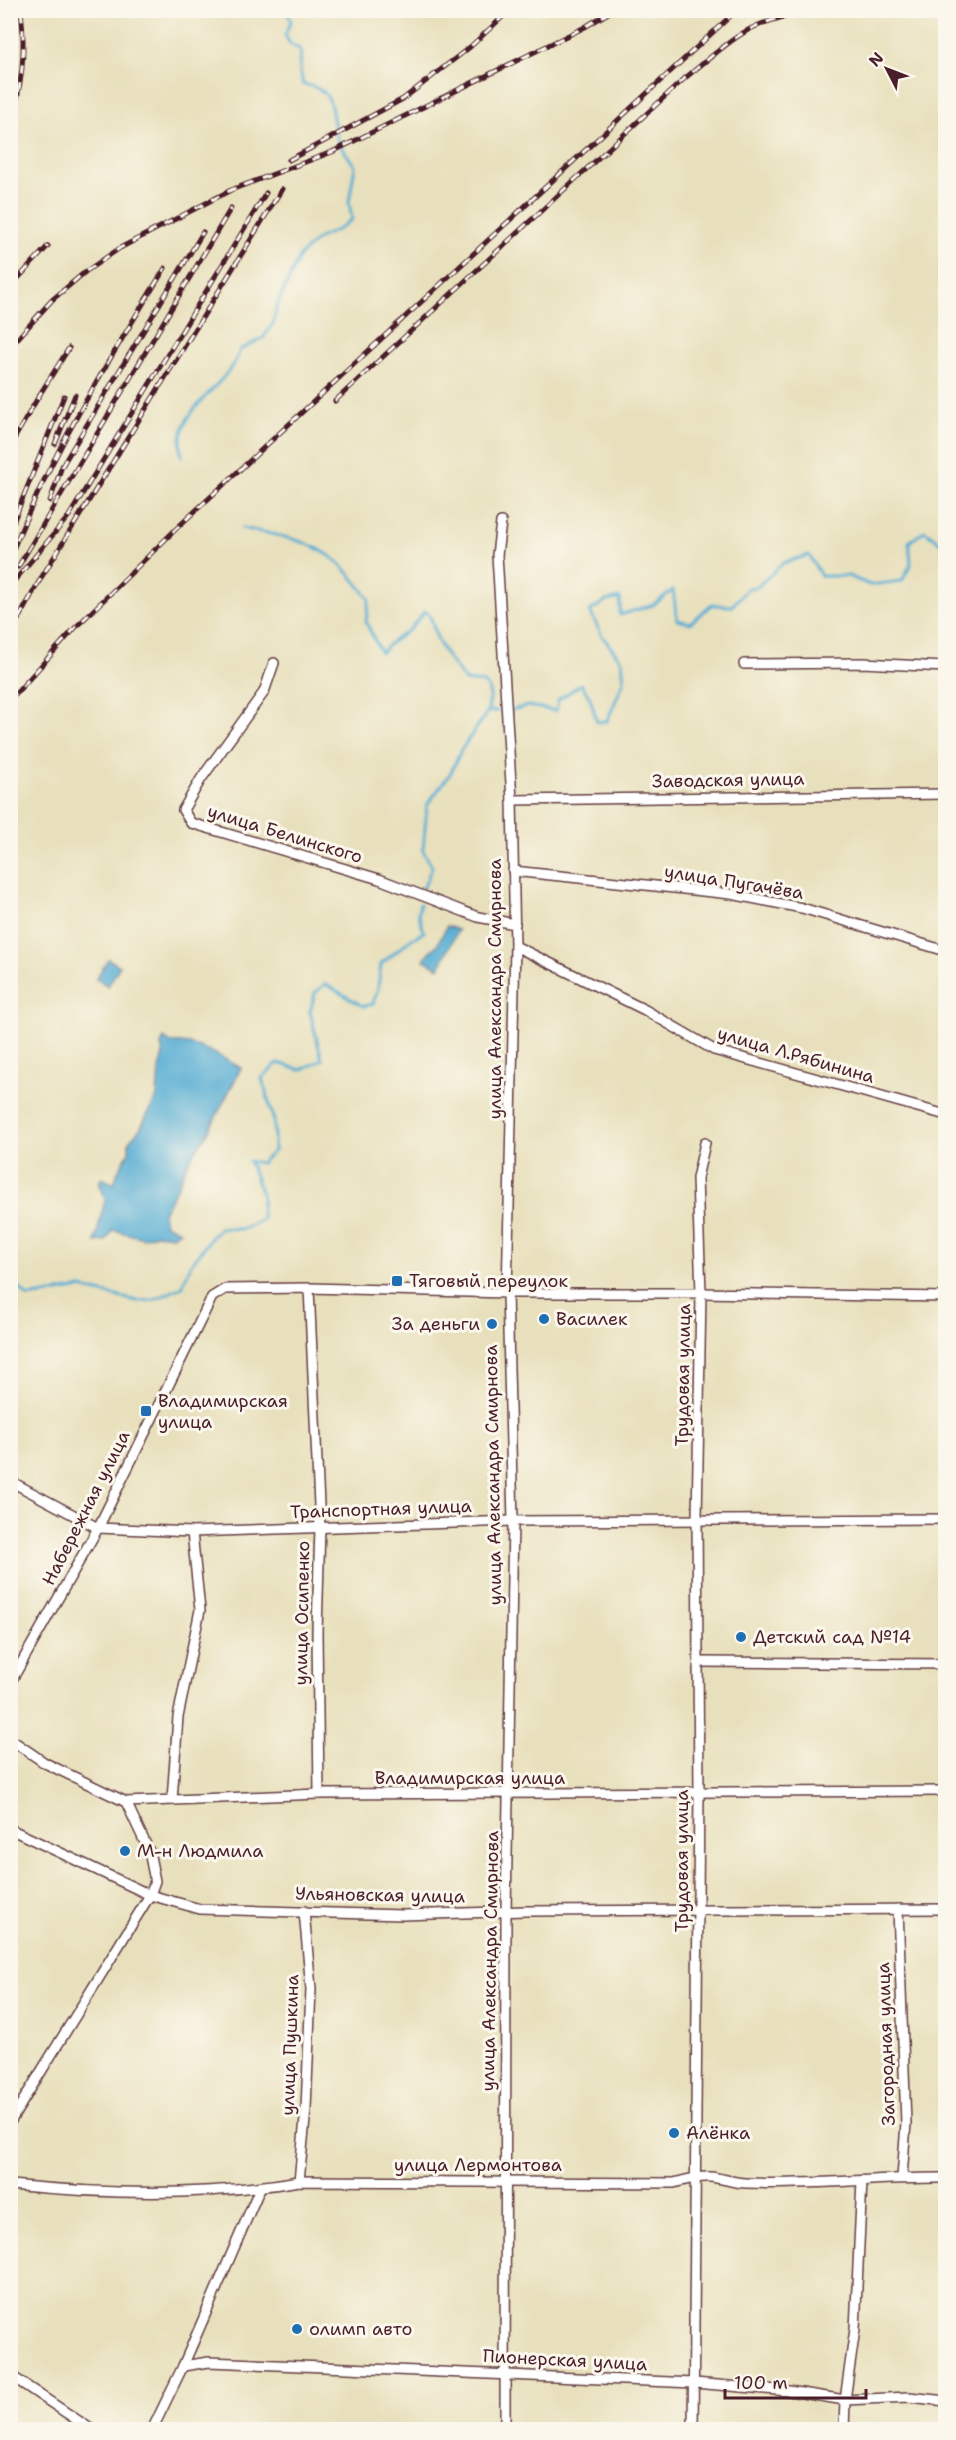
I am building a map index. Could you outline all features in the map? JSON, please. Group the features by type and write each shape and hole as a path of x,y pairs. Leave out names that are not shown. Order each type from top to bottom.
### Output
{"street":[{"name":"улица Александра Смирнова","path":"501,522 497,555 512,800 515,924 507,1293 513,1521 506,1911 505,2430"},
{"name":"улица Белинского","path":"274,663 264,692 201,779 183,810 192,823 380,879 478,917 515,924"},
{"path":"744,664 862,663 945,667"},
{"name":"Заводская улица","path":"512,800 945,794"},
{"name":"улица Пугачёва","path":"513,871 731,894 802,908 945,951"},
{"name":"улица Л.Рябинина","path":"515,946 645,1011 714,1050 945,1115"},
{"name":"Трудовая улица","path":"693,2430 699,1794 697,1519 701,1293 697,1178 705,1143"},
{"path":"309,1288 507,1293 945,1297"},
{"name":"Набережная улица","path":"10,1683 98,1528 212,1297 225,1289 309,1288"},
{"name":"улица Осипенко","path":"309,1288 320,1527 317,1632 319,1794"},
{"name":"Транспортная улица","path":"10,1480 98,1528 192,1532 513,1521 945,1519"},
{"path":"172,1800 178,1717 200,1610 192,1532"},
{"path":"698,1662 945,1664"},
{"name":"Владимирская улица","path":"10,1739 45,1763 126,1802 319,1794 699,1794 945,1791"},
{"path":"10,2122 150,1895 155,1881 149,1851 126,1802"},
{"name":"Ульяновская улица","path":"10,1830 150,1895 200,1909 403,1916 506,1911 945,1909"},
{"name":"Загородная улица","path":"898,1909 906,2123 902,2178"},
{"name":"улица Пушкина","path":"299,2181 306,2109 311,1989 304,1911"},
{"name":"улица Лермонтова","path":"10,2185 123,2192 260,2188 299,2181 674,2183 697,2177 711,2177 744,2183 945,2178"},
{"path":"844,2430 845,2400 855,2329 862,2181"},
{"path":"152,2430 183,2366 260,2188"},
{"name":"Пионерская улица","path":"183,2366 216,2363 505,2373 694,2383 789,2391 845,2400 909,2397 945,2401"},
{"path":"10,2375 92,2430"}],"water":[{"path":"447,926 458,930 439,968 424,960 437,945"},
{"path":"108,959 120,966 108,986 96,979"},
{"path":"164,1038 171,1043 198,1046 241,1068 207,1134 186,1165 179,1184 163,1213 165,1224 180,1231 173,1236 156,1234 143,1238 113,1230 106,1241 95,1242 105,1200 99,1182 102,1178 114,1184 118,1171 129,1152 129,1141 140,1129 157,1096 159,1069 163,1054 161,1045"}],"waterway":[{"path":"182,457 181,440 184,426 192,412 234,364 240,350 263,338 273,324 277,305 300,255 319,238 339,229 352,219 349,202 355,166 339,142 326,95 321,90 303,84 300,71 301,50 290,44 285,35 291,21 287,12 283,10"},
{"path":"946,506 946,511"},
{"path":"242,528 307,544 327,554 338,563 369,599 366,622 381,653 389,644 410,629 425,611 430,617 441,647 465,681 484,683 488,687 490,697 488,711 461,750 450,774 427,805 423,851 432,867 423,889"},
{"path":"512,710 528,706 556,711 558,700 581,684 590,698 597,722 607,721 624,681 622,661 602,636 590,611 606,601 620,598 620,615 653,605 673,590 677,620 690,623 711,605 732,606 748,588 757,587 783,563 809,555 821,576 848,576 870,585 902,581 911,564 909,542 925,531 942,544 946,541"},
{"path":"488,711 497,711"},
{"path":"10,1278 28,1297 81,1288 137,1301 154,1300 182,1287 191,1264 219,1228 243,1229 262,1219 262,1194 249,1161 261,1163 274,1151 274,1121 262,1078 278,1063 301,1070 322,1060 310,1012 315,993 325,984 363,1006 373,1004 381,964 410,940 424,932 418,913 420,904"}],"railway":[{"path":"10,127 22,69 21,10"},
{"path":"289,160 403,99 470,47 510,10"},
{"path":"10,347 52,300 85,272 120,248 231,190 332,152 585,27 613,10"},
{"path":"10,700 76,627 179,526 737,10"},
{"path":"335,401 684,79 720,49 743,33 765,23 801,14 837,10"},
{"path":"10,634 41,578 282,189"},
{"path":"10,586 69,516 266,193"},
{"path":"18,567 231,208"},
{"path":"50,501 62,466 203,232"},
{"path":"10,287 48,246"},
{"path":"10,557 43,482 81,409 165,268"},
{"path":"10,446 69,348"},
{"path":"55,444 75,395"},
{"path":"10,530 64,396"}],"place":[{"name":"Тяговый переулок","path":"397,1281"},
{"name":"Василек","path":"544,1319"},
{"name":"За деньги","path":"492,1324"},
{"name":"Владимирская улица","path":"146,1411"},
{"name":"Детский сад №14","path":"741,1637"},
{"name":"М-н Людмила","path":"125,1851"},
{"name":"Алёнка","path":"674,2133"},
{"name":"олимп авто","path":"297,2329"}]}
